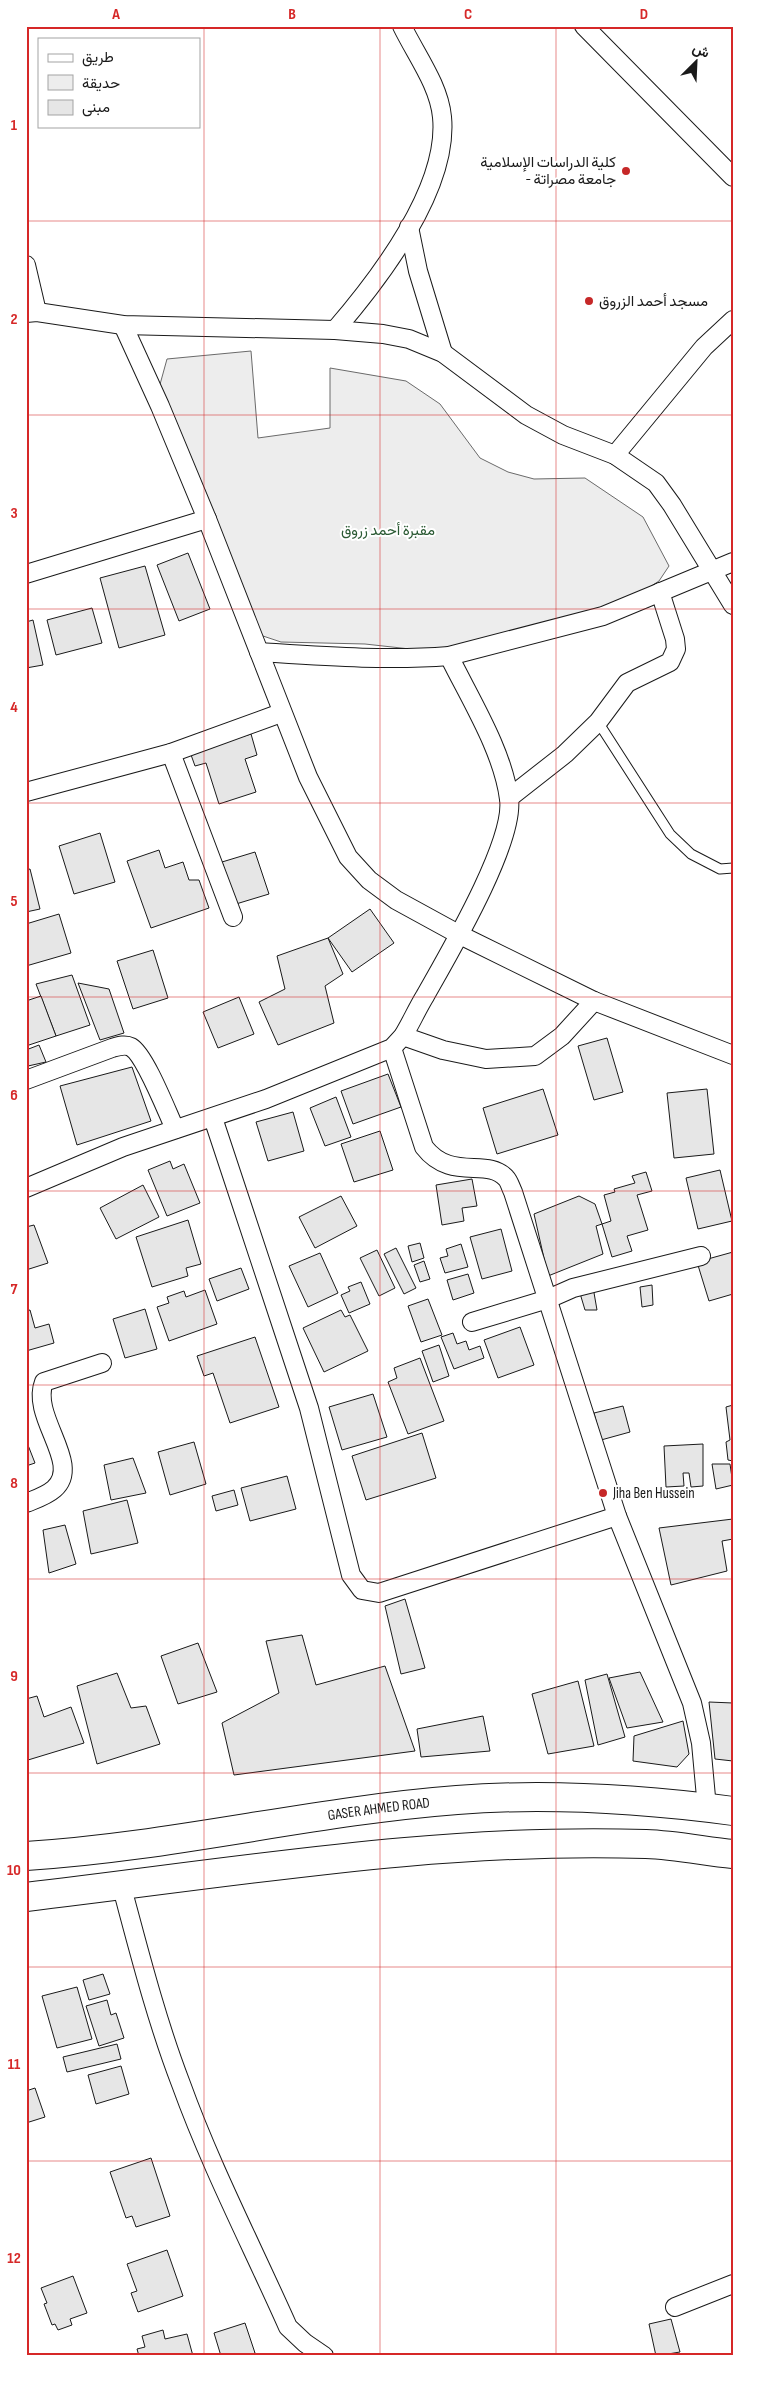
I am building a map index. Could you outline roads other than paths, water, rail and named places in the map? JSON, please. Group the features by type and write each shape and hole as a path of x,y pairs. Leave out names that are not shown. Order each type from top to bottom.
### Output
{"main road":[{"name":"GASER AHMED ROAD","path":"26,1856 82,1852 457,1800 560,1797 720,1809"},
{"path":"26,1897 380,1853 541,1845 648,1844 733,1854"}],"street":[{"path":"335,330 361,300 409,228 438,166 442,142 442,115 435,88 402,26"},
{"path":"584,26 733,177"},
{"path":"409,228 422,287 442,353"},
{"path":"26,265 31,312 123,325 335,330 383,334 409,339 442,353 526,415 562,435 615,455 656,483 672,505 710,571 733,605"},
{"path":"615,455 704,347 733,320"},
{"path":"123,325 160,406 206,518 281,713 312,786 348,857 369,880 396,900 460,934 594,1000 733,1055"},
{"path":"26,574 206,518"},
{"path":"259,652 329,657 425,658 449,656 602,616 733,562"},
{"path":"509,798 564,754 598,722 628,683 666,664 675,653 675,639 660,592"},
{"path":"449,656 495,751 509,798 508,826 460,934 397,1042 424,1147 432,1156 446,1165 496,1172 506,1178 513,1192 617,1516 692,1703 700,1744 720,1809"},
{"path":"26,792 171,752 281,713"},
{"path":"171,752 233,916"},
{"path":"26,1188 123,1147 266,1099 397,1042 486,1059 535,1056 562,1036 594,1000"},
{"path":"26,1080 112,1048 125,1045 141,1057 175,1129"},
{"path":"213,1118 309,1408 351,1575 362,1590 379,1593 617,1516"},
{"path":"472,1322 548,1299 572,1288 701,1256"},
{"path":"26,1503 55,1489 62,1481 64,1466 41,1404 40,1392 44,1382 102,1363"},
{"path":"121,1884 156,2011 181,2085 222,2182 288,2327 305,2343 324,2356"},
{"path":"675,2307 733,2284"}],"lane":[{"path":"598,722 670,834 691,854 720,869 733,868"}],"place":[{"name":"كلية الدراسات الإسلامية - جامعة مصراتة","path":"626,171"},
{"name":"مسجد أحمد الزروق","path":"589,301"},
{"name":"Jiha Ben Hussein","path":"603,1493"}],"park label":[{"name":"مقبرة أحمد زروق","path":"388,530"}]}
